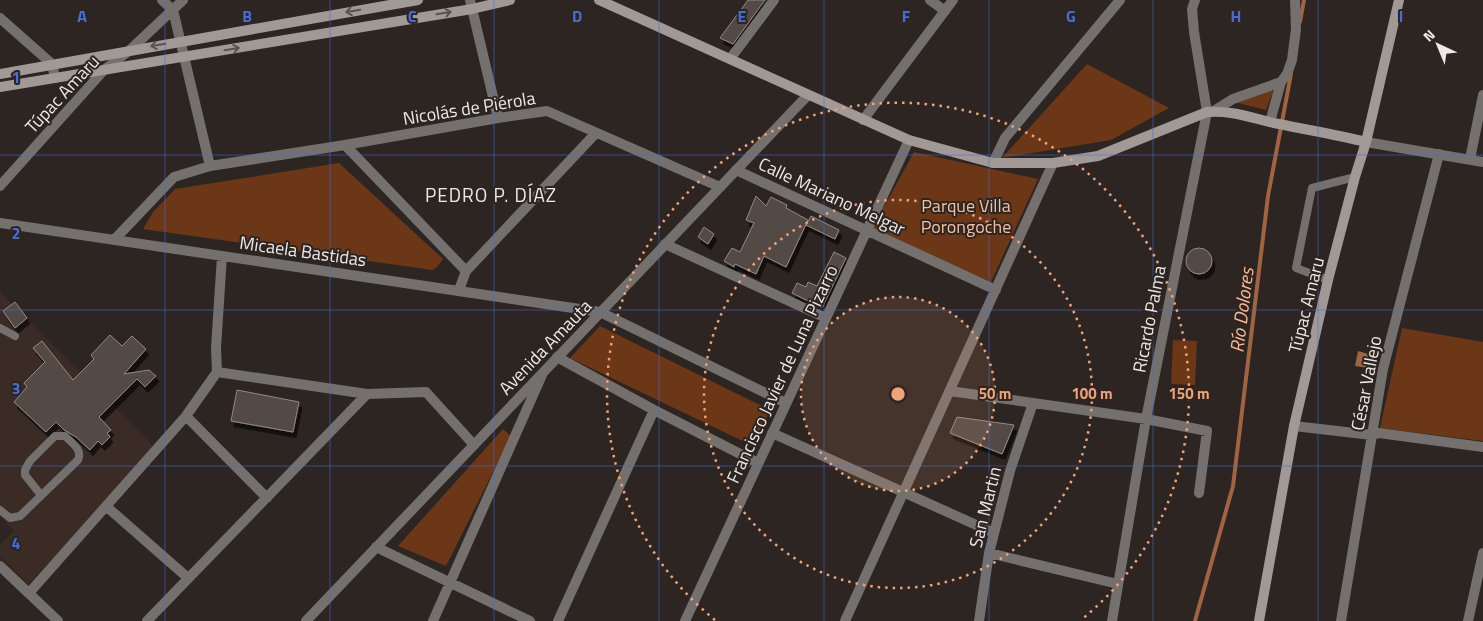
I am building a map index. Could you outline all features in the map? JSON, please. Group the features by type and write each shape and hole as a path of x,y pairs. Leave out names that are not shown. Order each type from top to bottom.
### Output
{"main road":[{"path":"0,74 418,0"},
{"path":"0,87 184,57 471,4 510,0"},
{"path":"590,0 606,1 909,140 993,163 1053,164 1098,156 1210,112 1229,111 1274,123 1366,142"},
{"name":"Túpac Amaru","path":"1259,621 1294,426 1328,280 1366,142 1399,0"}],"street":[{"path":"162,0 173,10 210,166"},
{"name":"Túpac Amaru","path":"0,185 104,70 130,50 183,0"},
{"path":"730,59 774,0"},
{"path":"930,0 945,11"},
{"path":"862,120 953,0"},
{"path":"993,163 1005,138 1120,0"},
{"path":"1195,0 1192,8 1194,32 1210,112 1233,99 1281,82"},
{"path":"1274,123 1281,82 1287,74 1292,60 1296,30 1295,0"},
{"path":"471,4 498,118"},
{"path":"0,18 52,64 56,78"},
{"name":"Avenida Amauta","path":"306,621 808,95"},
{"path":"1470,159 1483,95"},
{"name":"Nicolás de Piérola","path":"114,240 174,177 210,166 547,111 720,187"},
{"name":"Ricardo Palma","path":"1112,621 1146,420 1210,112"},
{"path":"459,290 466,271 596,133"},
{"name":"Francisco Javier de Luna Pizarro","path":"685,621 909,140"},
{"path":"1366,142 1483,162"},
{"path":"345,145 466,271"},
{"name":"César Vallejo","path":"1341,621 1383,369 1439,154"},
{"path":"845,621 1053,164"},
{"name":"Calle Mariano Melgar","path":"736,170 996,290"},
{"name":"Micaela Bastidas","path":"0,224 600,312 786,403"},
{"path":"665,244 826,318"},
{"path":"29,594 186,416 218,372 216,348 222,256"},
{"path":"558,357 654,410 758,463"},
{"path":"218,372 367,394 426,392 474,444"},
{"path":"433,621 543,373"},
{"path":"950,391 1207,431 1199,493"},
{"path":"147,621 367,394"},
{"name":"San Martin","path":"979,621 994,533 1010,471 1033,403"},
{"path":"558,621 654,410"},
{"path":"186,416 267,498"},
{"path":"1294,426 1372,435 1379,433 1483,448"},
{"path":"772,433 994,533"},
{"path":"107,507 188,578"},
{"path":"376,547 530,621"},
{"path":"990,553 1118,584"},
{"path":"1468,621 1482,565 1483,553"},
{"path":"0,566 58,621"}],"lane":[{"path":"1328,280 1296,268 1312,188 1355,177"},
{"path":"0,328 15,336"},
{"path":"0,510 10,518 20,516 42,495 78,460 80,456 76,447 65,436 55,436 30,461 25,470 28,480 42,495"}],"shaded area":[{"path":"0,292 160,453 28,584 0,556 0,545 14,531 0,516"},
{"path":"1358,351 1378,357 1376,369 1355,366"}],"green space":[{"path":"1087,64 1169,108 1111,140 1002,158"},
{"path":"1270,89 1273,92 1266,110 1234,102"},
{"name":"Parque Villa Porongoche","path":"914,152 1038,179 991,282 872,229"},
{"path":"339,163 443,259 437,267 432,270 143,229 153,212 175,189"},
{"path":"600,326 770,410 753,446 570,358"},
{"path":"1402,328 1483,342 1483,441 1380,428"},
{"path":"1173,340 1197,341 1195,385 1171,384"},
{"path":"503,429 511,436 446,566 398,546"}],"building":[{"path":"748,0 765,0 733,44 720,38"},
{"path":"756,196 766,206 771,197 787,205 786,208 808,220 786,267 764,256 756,274 735,264 734,267 724,261 732,248 740,252 754,223 746,220"},
{"path":"811,216 839,230 835,239 806,225"},
{"path":"704,227 714,234 708,244 698,237"},
{"path":"1199,248 1208,252 1212,261 1208,270 1199,274 1190,270 1186,261 1190,252"},
{"path":"834,252 846,258 822,308 792,293 797,283 806,287 808,282 817,286"},
{"path":"15,302 27,318 15,328 3,311"},
{"path":"110,335 122,346 132,336 146,349 124,374 149,370 156,376 145,387 137,379 99,417 111,430 107,433 110,437 102,445 98,441 90,450 56,422 46,432 14,402 27,387 24,383 45,362 33,348 42,341 73,380 94,359 91,355"},
{"path":"237,390 299,402 293,432 231,421"},
{"path":"957,417 1014,425 1002,454 950,433"}],"waterway":[{"name":"Río Dolores","path":"1300,22 1304,0"},
{"name":"Río Dolores","path":"1195,621 1233,486 1268,196 1291,74"}],"district":[{"name":"PEDRO P. DÍAZ","path":"491,194"}]}
